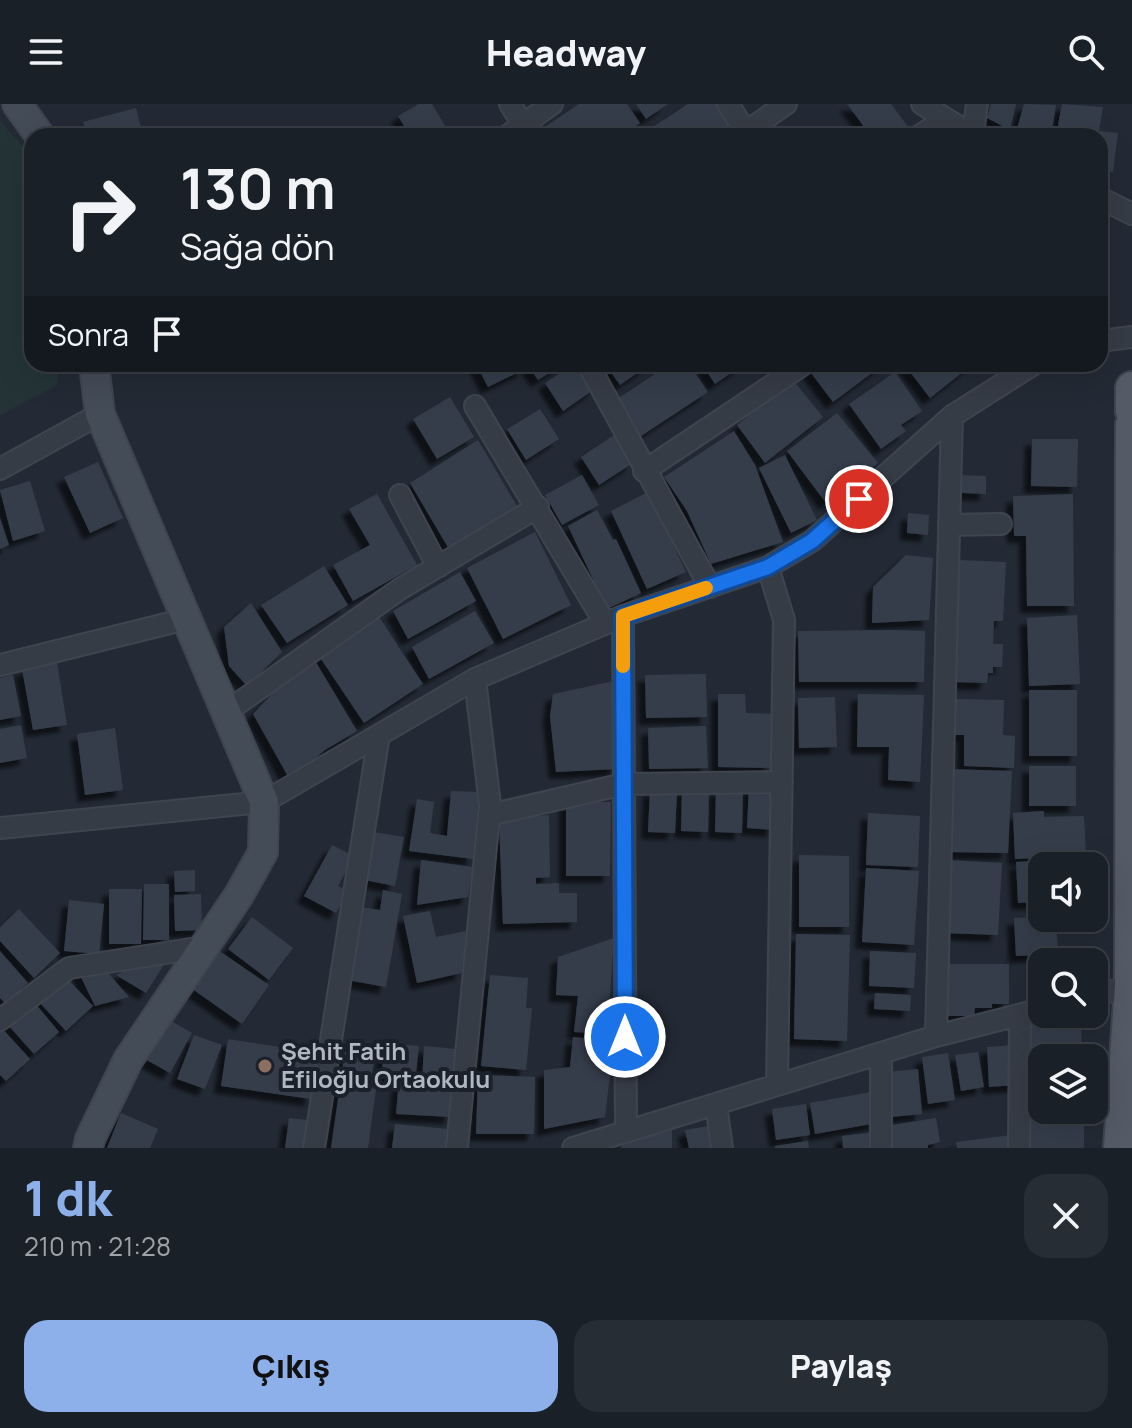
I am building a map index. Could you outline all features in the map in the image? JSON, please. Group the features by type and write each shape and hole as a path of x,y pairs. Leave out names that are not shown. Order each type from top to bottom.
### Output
{"main road":[{"path":"1132,388 1132,411"},
{"path":"1120,1148 1131,986 1132,425"},
{"path":"1131,986 1132,994"}],"street":[{"path":"17,104 34,128"},
{"path":"510,104 515,128"},
{"path":"518,128 552,104"},
{"path":"728,104 740,128"},
{"path":"752,128 786,104"},
{"path":"922,104 958,128"},
{"path":"965,128 977,104"},
{"path":"1108,202 1132,214"},
{"path":"1108,340 1132,337"},
{"path":"88,1148 128,1060 239,895 263,852 264,802 100,414 95,372"},
{"path":"592,372 710,587"},
{"path":"644,471 792,372"},
{"path":"0,828 264,802 475,679 614,619 768,567 812,541 952,416 1020,372"},
{"path":"475,406 538,507 614,619 624,784 613,1139"},
{"path":"0,469 100,414"},
{"path":"936,1036 952,416"},
{"path":"400,495 438,567"},
{"path":"226,712 400,589 538,507"},
{"path":"949,525 1001,524"},
{"path":"768,567 784,620 777,1085"},
{"path":"0,665 186,619"},
{"path":"457,1148 489,815 475,679"},
{"path":"314,1148 379,735"},
{"path":"489,815 624,784 782,782"},
{"path":"0,1020 69,968 204,947"},
{"path":"1108,992 1131,986"},
{"path":"573,1148 613,1139 936,1036 1028,1013"},
{"path":"1019,1148 1020,1015"},
{"path":"881,1053 881,1148"},
{"path":"716,1104 722,1148"}],"shaded area":[{"path":"0,121 24,148 24,372 58,372 57,385 0,415"}],"building":[{"path":"419,104 432,104 446,128 405,128 398,116"},
{"path":"579,104 627,104 640,123 633,128 543,128"},
{"path":"636,104 668,104 646,119"},
{"path":"688,104 717,104 732,128 651,128"},
{"path":"847,104 891,104 909,128 865,128"},
{"path":"991,104 1016,104 1010,128 987,118"},
{"path":"1024,104 1056,105 1052,128 1017,128"},
{"path":"1062,104 1103,107 1100,128 1058,128"},
{"path":"136,108 141,128 85,128 83,122"},
{"path":"1108,132 1118,133 1113,172 1108,171"},
{"path":"480,372 519,372 488,387"},
{"path":"532,372 550,372 538,380"},
{"path":"562,372 585,372 596,388 563,411 545,383"},
{"path":"611,372 639,372 620,385"},
{"path":"658,372 694,372 708,392 641,436 617,399"},
{"path":"707,372 732,372 715,384"},
{"path":"810,372 873,372 833,402"},
{"path":"895,372 922,411 901,425 906,431 881,449 849,404"},
{"path":"910,372 963,372 930,398"},
{"path":"793,380 823,417 765,463 737,425"},
{"path":"450,397 474,437 437,459 413,419"},
{"path":"540,409 559,439 526,460 507,429"},
{"path":"837,413 878,463 826,503 787,451"},
{"path":"734,431 755,465 783,542 711,564 687,511 664,477"},
{"path":"614,435 633,463 599,485 581,457"},
{"path":"1032,439 1078,439 1077,487 1031,486"},
{"path":"478,440 518,508 449,549 410,483"},
{"path":"785,455 817,520 791,533 759,468"},
{"path":"98,462 123,518 90,533 64,477"},
{"path":"582,475 599,505 562,525 545,495"},
{"path":"961,475 986,476 986,494 961,493"},
{"path":"30,481 45,531 13,541 0,490"},
{"path":"648,492 686,572 647,589 611,511"},
{"path":"377,494 417,565 353,601 333,565 370,545 349,509"},
{"path":"1073,494 1074,606 1027,606 1026,536 1014,536 1013,496"},
{"path":"597,510 613,540 616,539 641,593 607,609 568,526"},
{"path":"908,513 929,515 928,535 907,533"},
{"path":"0,518 9,545 0,549"},
{"path":"535,532 571,605 503,639 467,568"},
{"path":"906,555 933,558 929,620 872,623 873,587"},
{"path":"957,560 1006,562 1003,621 994,621 993,644 1003,644 1002,667 993,667 993,673 988,673 987,683 952,682"},
{"path":"324,566 348,605 287,643 261,605"},
{"path":"460,572 476,601 408,639 393,611"},
{"path":"251,603 282,652 247,686 229,666 224,627"},
{"path":"475,611 494,643 429,679 412,647"},
{"path":"1077,615 1080,684 1029,686 1027,618"},
{"path":"379,617 423,684 364,723 319,656"},
{"path":"798,631 925,631 924,682 799,682"},
{"path":"314,659 357,731 325,750 290,780 253,714 284,681"},
{"path":"57,663 67,725 33,730 22,669"},
{"path":"706,674 707,717 646,718 645,675"},
{"path":"13,675 21,716 0,720 0,678"},
{"path":"619,680 617,769 556,772 550,716 553,694"},
{"path":"1029,690 1077,690 1077,756 1029,756"},
{"path":"718,694 745,694 746,713 772,714 771,768 718,767"},
{"path":"858,694 924,695 920,782 888,780 889,747 857,747"},
{"path":"835,697 837,747 799,748 798,698"},
{"path":"953,699 1004,700 1003,735 1015,736 1014,768 964,766 964,735 953,735"},
{"path":"21,725 27,758 0,763 0,729"},
{"path":"706,726 708,768 649,769 648,728"},
{"path":"115,728 123,790 85,795 77,734"},
{"path":"1029,766 1076,766 1076,806 1029,806"},
{"path":"949,769 1012,771 1008,853 946,852"},
{"path":"749,786 776,787 774,830 747,828"},
{"path":"682,788 709,789 708,832 681,831"},
{"path":"650,789 677,791 675,833 648,832"},
{"path":"716,789 743,790 742,833 715,832"},
{"path":"451,791 479,792 473,859 409,851 417,799 434,802 430,833 447,836"},
{"path":"566,802 611,802 610,876 566,876"},
{"path":"1044,811 1044,817 1084,816 1086,852 1028,852 1028,858 1015,859 1013,813"},
{"path":"868,813 920,816 918,867 866,865"},
{"path":"549,815 550,877 536,878 536,884 559,883 559,893 577,893 577,922 503,924 499,820"},
{"path":"373,832 404,837 395,886 364,880"},
{"path":"332,845 354,856 338,886 348,891 336,913 304,896"},
{"path":"799,855 849,856 849,927 799,927"},
{"path":"421,860 473,867 468,897 417,905"},
{"path":"947,860 1002,863 998,935 944,933"},
{"path":"1028,861 1028,903 1018,903 1016,862"},
{"path":"866,868 919,871 914,945 862,942"},
{"path":"195,870 195,891 175,892 174,871"},
{"path":"144,884 169,884 169,940 143,940"},
{"path":"109,889 142,889 141,944 109,944"},
{"path":"383,890 402,894 386,987 347,980 360,907 380,910"},
{"path":"201,894 202,930 175,931 174,895"},
{"path":"69,900 104,904 99,954 64,951"},
{"path":"19,909 60,953 34,978 0,941 0,927"},
{"path":"430,911 436,937 466,931 462,973 417,983 403,916"},
{"path":"252,917 293,948 269,980 228,949"},
{"path":"1014,918 1028,918 1028,932 1057,932 1058,948 1028,948 1028,955 1016,956"},
{"path":"796,934 850,935 847,1041 794,1039"},
{"path":"614,938 607,1034 574,1032 578,996 556,995 558,957"},
{"path":"218,950 269,985 242,1024 191,988"},
{"path":"0,951 28,983 5,1003 0,998"},
{"path":"870,951 916,953 914,988 869,986"},
{"path":"155,956 165,963 146,993 116,975"},
{"path":"943,964 1009,964 1009,1004 975,1008 974,1016 943,1016"},
{"path":"102,966 129,997 95,1006 78,971"},
{"path":"490,975 528,978 526,1008 532,1008 526,1070 481,1066"},
{"path":"66,977 93,1006 66,1031 39,1002"},
{"path":"875,993 911,995 910,1011 874,1009"},
{"path":"34,1002 59,1032 34,1054 8,1025"},
{"path":"166,1018 192,1033 170,1073 143,1058"},
{"path":"1026,1023 1028,1028 1081,1028 1082,1044 1028,1044 1028,1106"},
{"path":"0,1026 30,1059 6,1081 0,1075"},
{"path":"194,1035 222,1045 205,1089 177,1079"},
{"path":"573,1037 614,1041 605,1117 544,1129 544,1070 570,1067"},
{"path":"228,1039 319,1053 311,1099 221,1086"},
{"path":"385,1043 419,1046 415,1081 422,1081 424,1046 456,1049 451,1117 396,1114 399,1080 381,1078"},
{"path":"1014,1045 1017,1085 989,1087 987,1047"},
{"path":"345,1050 375,1054 370,1088 376,1089 368,1148 331,1148"},
{"path":"978,1052 984,1087 961,1091 955,1055"},
{"path":"948,1053 955,1100 928,1104 922,1057"},
{"path":"918,1069 922,1114 891,1117 886,1072"},
{"path":"478,1075 535,1077 534,1134 476,1134"},
{"path":"871,1092 877,1123 815,1134 810,1103"},
{"path":"806,1104 810,1135 776,1140 772,1109"},
{"path":"121,1113 158,1129 150,1148 107,1148"},
{"path":"289,1118 308,1120 304,1148 285,1148"},
{"path":"936,1118 940,1142 928,1145 928,1148 888,1148 886,1126"},
{"path":"395,1124 448,1129 446,1148 392,1148"},
{"path":"1028,1124 1084,1124 1084,1148 1029,1148"},
{"path":"714,1125 718,1148 689,1148 685,1130"},
{"path":"672,1130 672,1148 620,1148 626,1142"},
{"path":"875,1132 877,1148 843,1148 842,1136"},
{"path":"1012,1135 1014,1148 957,1148 956,1142"},
{"path":"808,1141 809,1148 775,1148 775,1146"}],"slow traffic":[{"path":"623,666 623,616 706,588"}],"place":[{"name":"Şehit Fatih Efiloğlu Ortaokulu","path":"265,1066"}],"route":[{"path":"625,1037 623,616 768,567 812,541 859,499"}]}
